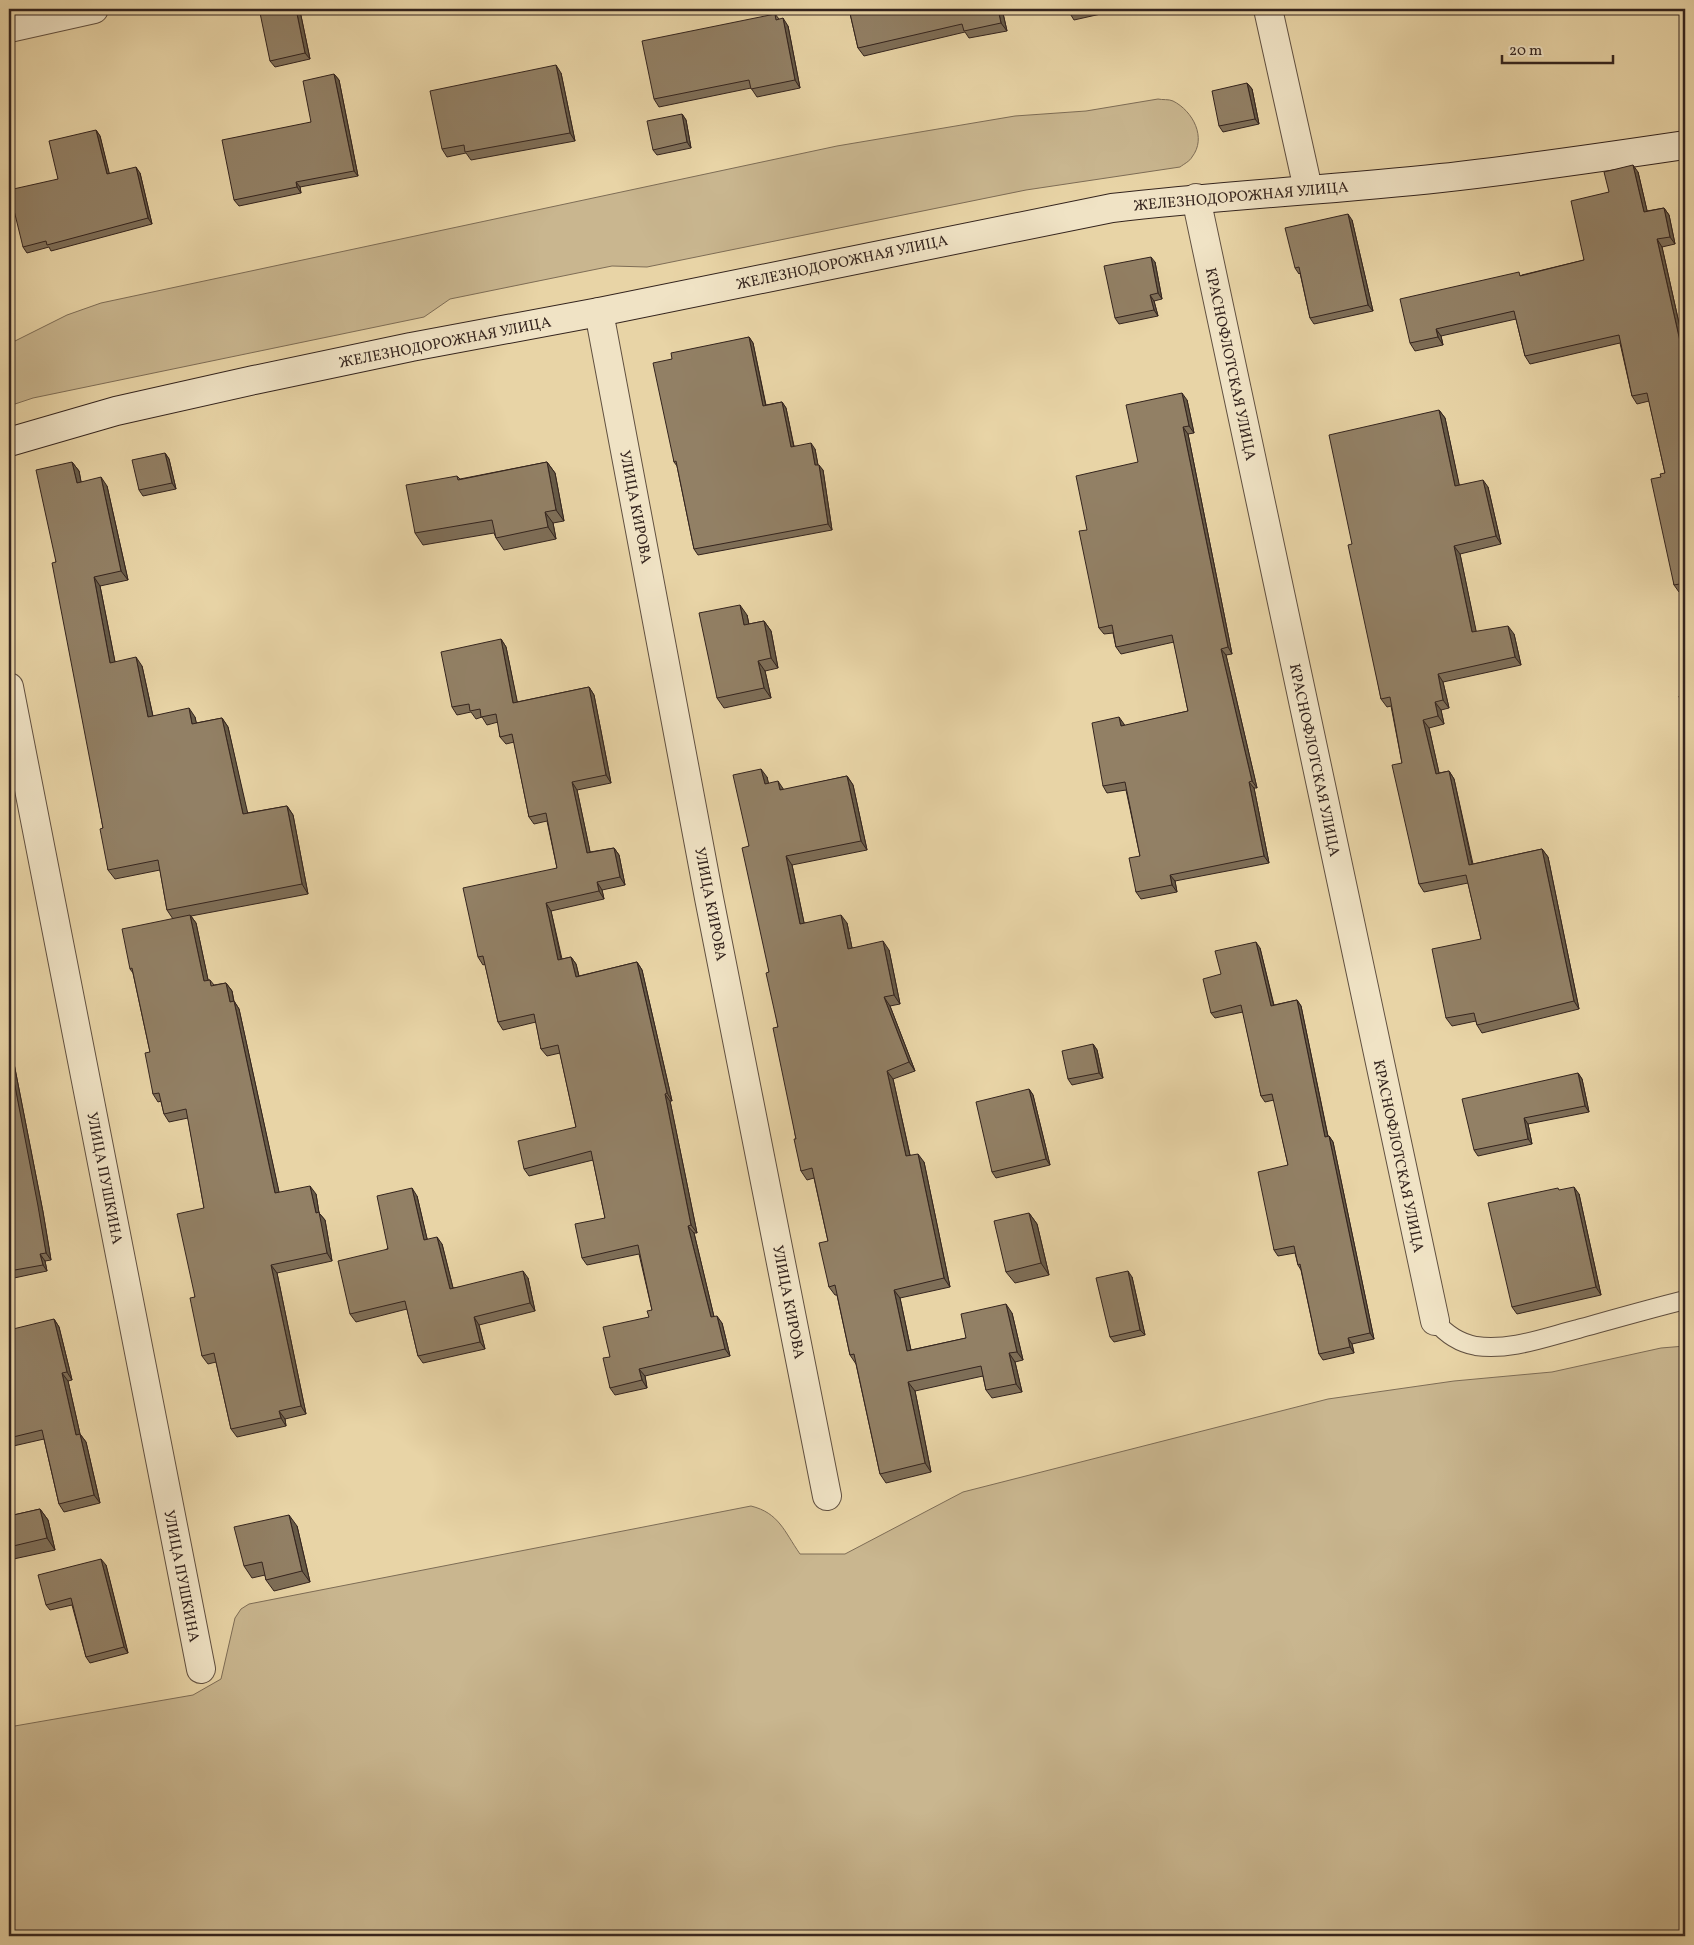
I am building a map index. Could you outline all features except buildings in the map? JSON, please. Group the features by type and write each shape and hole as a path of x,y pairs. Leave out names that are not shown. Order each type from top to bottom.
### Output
{"street":[{"path":"9,28 94,9"},
{"path":"1268,9 1308,189"},
{"name":"ЖЕЛЕЗНОДОРОЖНАЯ УЛИЦА","path":"9,442 116,411 183,395 411,347 599,312 1112,208 1196,198 1449,177 1685,145"},
{"name":"КРАСНОФЛОТСКАЯ УЛИЦА","path":"1196,198 1435,1322"},
{"name":"УЛИЦА КИРОВА","path":"599,312 709,898 827,1496"},
{"name":"УЛИЦА ПУШКИНА","path":"9,687 201,1669"}],"lane":[{"path":"1435,1322 1444,1332 1457,1341 1476,1346 1504,1346 1541,1339 1685,1300"}],"shaded area":[{"path":"1158,99 1171,100 1180,105 1187,111 1196,126 1198,142 1196,150 1190,160 1180,167 1026,190 647,267 612,266 450,299 424,317 33,398 9,406 9,344 67,315 101,303 837,146 1015,116 1086,111"},
{"path":"1685,1346 1685,1936 9,1936 9,1727 193,1695 221,1679 235,1618 241,1609 249,1604 751,1506 775,1518 800,1554 845,1554 963,1492 1328,1399 1454,1381 1552,1372 1661,1348"}]}
